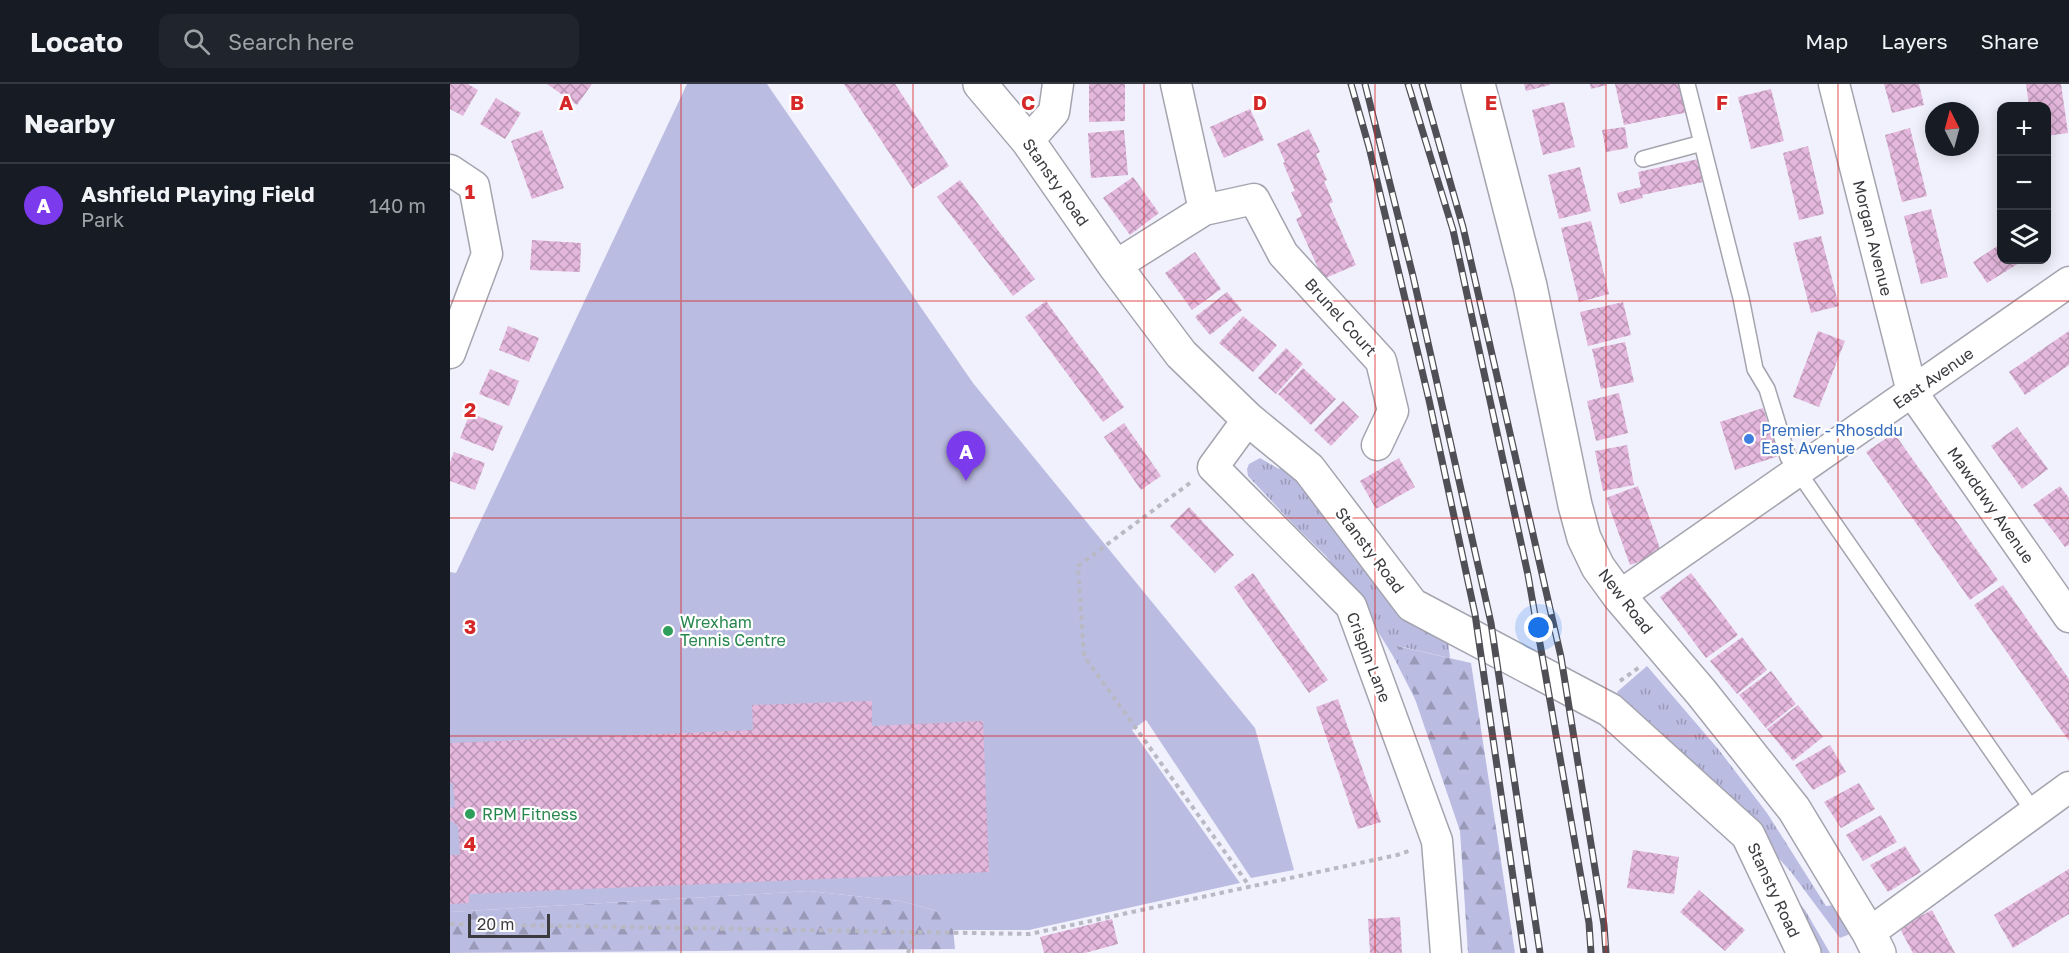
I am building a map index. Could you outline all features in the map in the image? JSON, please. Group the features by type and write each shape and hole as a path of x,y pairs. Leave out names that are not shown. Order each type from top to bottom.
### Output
{"main road":[{"name":"Stansty Road","path":"980,84 1028,141 1180,354 1248,419 1309,469 1412,605 1610,710 1748,835 1804,953"},
{"name":"New Road","path":"1478,84 1530,286 1575,505 1584,538 1598,567 1619,596 1701,692 1794,809 1874,943"}],"street":[{"path":"1028,141 1054,112 1058,84"},
{"path":"1176,84 1204,210"},
{"name":"Morgan Avenue","path":"1834,84 1912,392"},
{"path":"450,170 474,186 487,254 450,353"},
{"name":"Brunel Court","path":"1115,266 1204,210 1249,187 1283,254 1381,361 1393,411 1377,445"},
{"name":"East Avenue","path":"1619,596 2069,282"},
{"name":"Mawddwy Avenue","path":"1912,392 2069,617"},
{"path":"1213,467 1248,419"},
{"name":"Crispin Lane","path":"1213,467 1351,606 1437,841 1446,953"},
{"path":"1874,943 2034,812 2069,787"}],"lane":[{"path":"1687,84 1741,298 1755,369 1769,394 1788,457 2034,812"},
{"path":"1643,159 1702,143"}],"path":[{"path":"1213,467 1078,566 1084,656 1250,887"},
{"path":"1610,710 1617,703 1613,686 1664,649"},
{"path":"450,924 1030,934 1397,855 1437,841"},
{"path":"908,953 914,933"}],"green space":[{"path":"687,84 767,84 973,383 1255,728 1294,870 1251,878 1146,720 1132,730 1240,883 1029,930 953,930 937,911 900,901 809,891 450,912 450,572 456,573"},
{"path":"1260,458 1279,469 1282,464 1296,478 1385,597 1414,623 1448,641 1450,658 1398,646 1417,703 1393,656 1367,614 1326,556 1248,476 1249,464"},
{"path":"1397,646 1471,663 1515,953 1468,953 1460,831"},
{"path":"1647,666 1719,750 1767,813 1826,906 1835,905 1850,934 1840,938 1791,872 1691,761 1652,724 1621,705 1617,692"},
{"path":"1777,877 1805,910 1830,953 1815,953"},
{"path":"809,891 900,901 937,911 953,927 955,949 450,953 450,912"}],"building":[{"path":"450,84 468,84 478,90 463,116 450,109"},
{"path":"547,84 592,84 577,105"},
{"path":"844,84 895,84 949,166 913,189"},
{"path":"1089,84 1125,84 1125,121 1089,122"},
{"path":"1524,84 1550,84 1550,85 1526,91"},
{"path":"1590,84 1606,84 1607,85 1591,89"},
{"path":"1615,84 1684,84 1689,112 1624,125"},
{"path":"1884,84 1919,84 1924,105 1892,113"},
{"path":"2026,84 2061,84 2068,133 2051,135 2051,102 2028,102"},
{"path":"1771,89 1784,141 1751,149 1738,97"},
{"path":"496,98 521,113 505,139 480,124"},
{"path":"1564,102 1575,147 1543,155 1532,110"},
{"path":"1250,109 1264,140 1224,158 1210,127"},
{"path":"1625,127 1628,148 1606,152 1602,130"},
{"path":"1910,128 1927,196 1902,202 1885,135"},
{"path":"1309,129 1320,152 1316,154 1333,202 1329,204 1356,265 1323,279 1296,219 1302,216 1291,192 1295,191 1277,144"},
{"path":"542,130 564,188 532,199 511,141"},
{"path":"1124,130 1128,175 1091,178 1088,133"},
{"path":"1808,146 1824,214 1799,220 1783,153"},
{"path":"1703,158 1708,181 1642,195 1643,198 1620,204 1617,193 1641,187 1638,172"},
{"path":"1580,167 1591,211 1559,219 1548,175"},
{"path":"1133,177 1159,213 1130,235 1103,198"},
{"path":"960,180 1035,279 1013,296 937,197"},
{"path":"1931,209 1948,277 1921,284 1904,216"},
{"path":"1591,221 1609,294 1579,302 1561,228"},
{"path":"1821,236 1839,306 1811,313 1793,243"},
{"path":"532,240 581,243 580,272 530,270"},
{"path":"1997,246 1997,264 2018,264 1987,283 1973,262"},
{"path":"1195,252 1221,289 1192,310 1165,273"},
{"path":"1227,292 1242,310 1210,335 1195,317"},
{"path":"1046,301 1124,407 1103,422 1025,317"},
{"path":"1623,302 1631,335 1588,346 1580,312"},
{"path":"1243,316 1277,345 1253,372 1219,343"},
{"path":"508,326 539,338 529,362 499,350"},
{"path":"1818,331 1845,341 1819,407 1793,397"},
{"path":"2069,331 2069,365 2025,395 2009,372"},
{"path":"1625,342 1634,382 1601,389 1592,349"},
{"path":"1286,348 1303,364 1276,394 1258,378"},
{"path":"1303,368 1336,399 1311,425 1278,394"},
{"path":"490,369 519,381 509,406 479,394"},
{"path":"1619,393 1628,433 1596,441 1587,401"},
{"path":"1343,401 1359,417 1331,446 1314,430"},
{"name":"Premier - Rhosddu East Avenue","path":"1763,408 1779,456 1735,470 1720,422"},
{"path":"470,413 503,426 493,451 460,438"},
{"path":"1124,423 1161,476 1141,490 1104,437"},
{"path":"2017,427 2048,469 2022,489 1991,446"},
{"path":"1894,433 1998,580 1970,600 1866,452"},
{"path":"1627,445 1634,485 1603,491 1595,451"},
{"path":"454,452 485,463 475,490 450,481 450,462"},
{"path":"1399,458 1415,487 1376,509 1360,481"},
{"path":"1638,486 1662,554 1630,565 1606,498"},
{"path":"2060,486 2069,498 2069,545 2065,547 2033,505"},
{"path":"1189,507 1234,555 1215,573 1170,526"},
{"path":"1253,573 1328,680 1309,693 1234,587"},
{"path":"1691,573 1738,635 1706,658 1660,597"},
{"path":"2003,585 2069,679 2069,741 1974,605"},
{"path":"1742,637 1767,670 1737,694 1710,661"},
{"path":"1771,671 1796,704 1766,728 1739,695"},
{"path":"1338,699 1381,822 1358,829 1316,707"},
{"path":"872,701 872,726 983,721 989,872 469,894 469,903 450,904 450,855 460,855 458,826 450,820 450,808 455,807 453,783 450,783 450,743 753,730 752,705"},
{"path":"1798,705 1823,737 1793,761 1767,729"},
{"path":"1830,745 1846,772 1813,790 1795,765"},
{"path":"1859,783 1875,809 1841,828 1824,802"},
{"path":"1881,815 1897,842 1863,861 1846,835"},
{"path":"1905,846 1921,872 1888,892 1870,865"},
{"path":"1633,850 1679,857 1674,894 1627,888"},
{"path":"2069,869 2069,914 2013,948 1994,915"},
{"path":"1699,890 1745,930 1725,951 1680,912"},
{"path":"1932,910 1955,953 1913,953 1899,927"},
{"path":"1400,917 1402,953 1370,953 1368,919"},
{"path":"1112,919 1118,944 1085,953 1044,953 1040,937"}],"railway":[{"path":"1351,84 1369,147 1429,400 1475,614 1524,953"},
{"path":"1365,84 1413,276 1491,623 1540,953"},
{"path":"1408,84 1453,230 1528,575 1589,923 1591,953"},
{"path":"1422,84 1463,227 1561,657 1604,925 1606,953"}],"place":[{"name":"Premier - Rhosddu East Avenue","path":"1749,439"},
{"name":"Ashfield Playing Field","path":"966,481"},
{"name":"Wrexham Tennis Centre","path":"668,631"},
{"name":"RPM Fitness","path":"470,814"}]}
